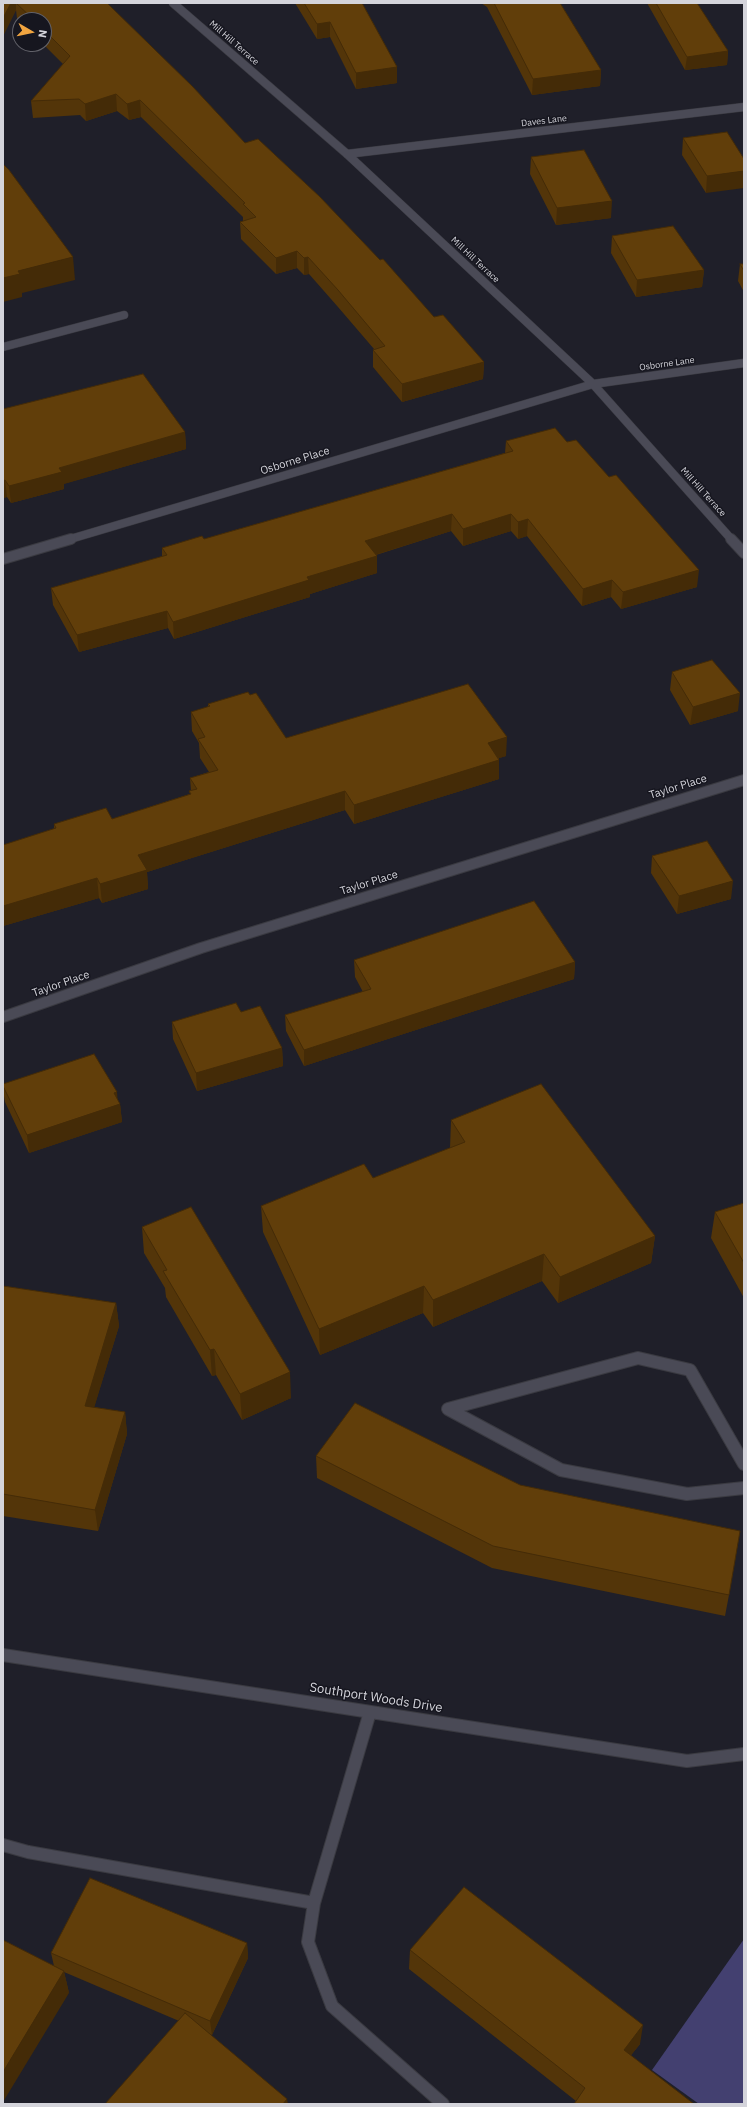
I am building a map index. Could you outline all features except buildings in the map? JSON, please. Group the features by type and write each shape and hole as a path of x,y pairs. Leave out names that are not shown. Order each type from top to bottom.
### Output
{"street":[{"name":"Mill Hill Terrace","path":"173,3 347,154 593,384 744,553"},
{"name":"Daves Lane","path":"347,154 744,107"},
{"path":"3,347 124,315"},
{"name":"Osborne Lane","path":"593,384 744,363"},
{"name":"Osborne Place","path":"3,559 593,384"},
{"name":"Taylor Place","path":"3,1017 201,948 744,780"},
{"path":"744,1464 690,1370 638,1358 448,1409 562,1470 687,1494 744,1488"},
{"name":"Southport Woods Drive","path":"3,1655 687,1762 744,1754"},
{"path":"370,1712 314,1903 308,1942 332,2006 443,2104"},
{"path":"3,1845 28,1852 314,1903"}],"shaded area":[{"path":"744,1939 744,2103 699,2104 652,2070"}]}
